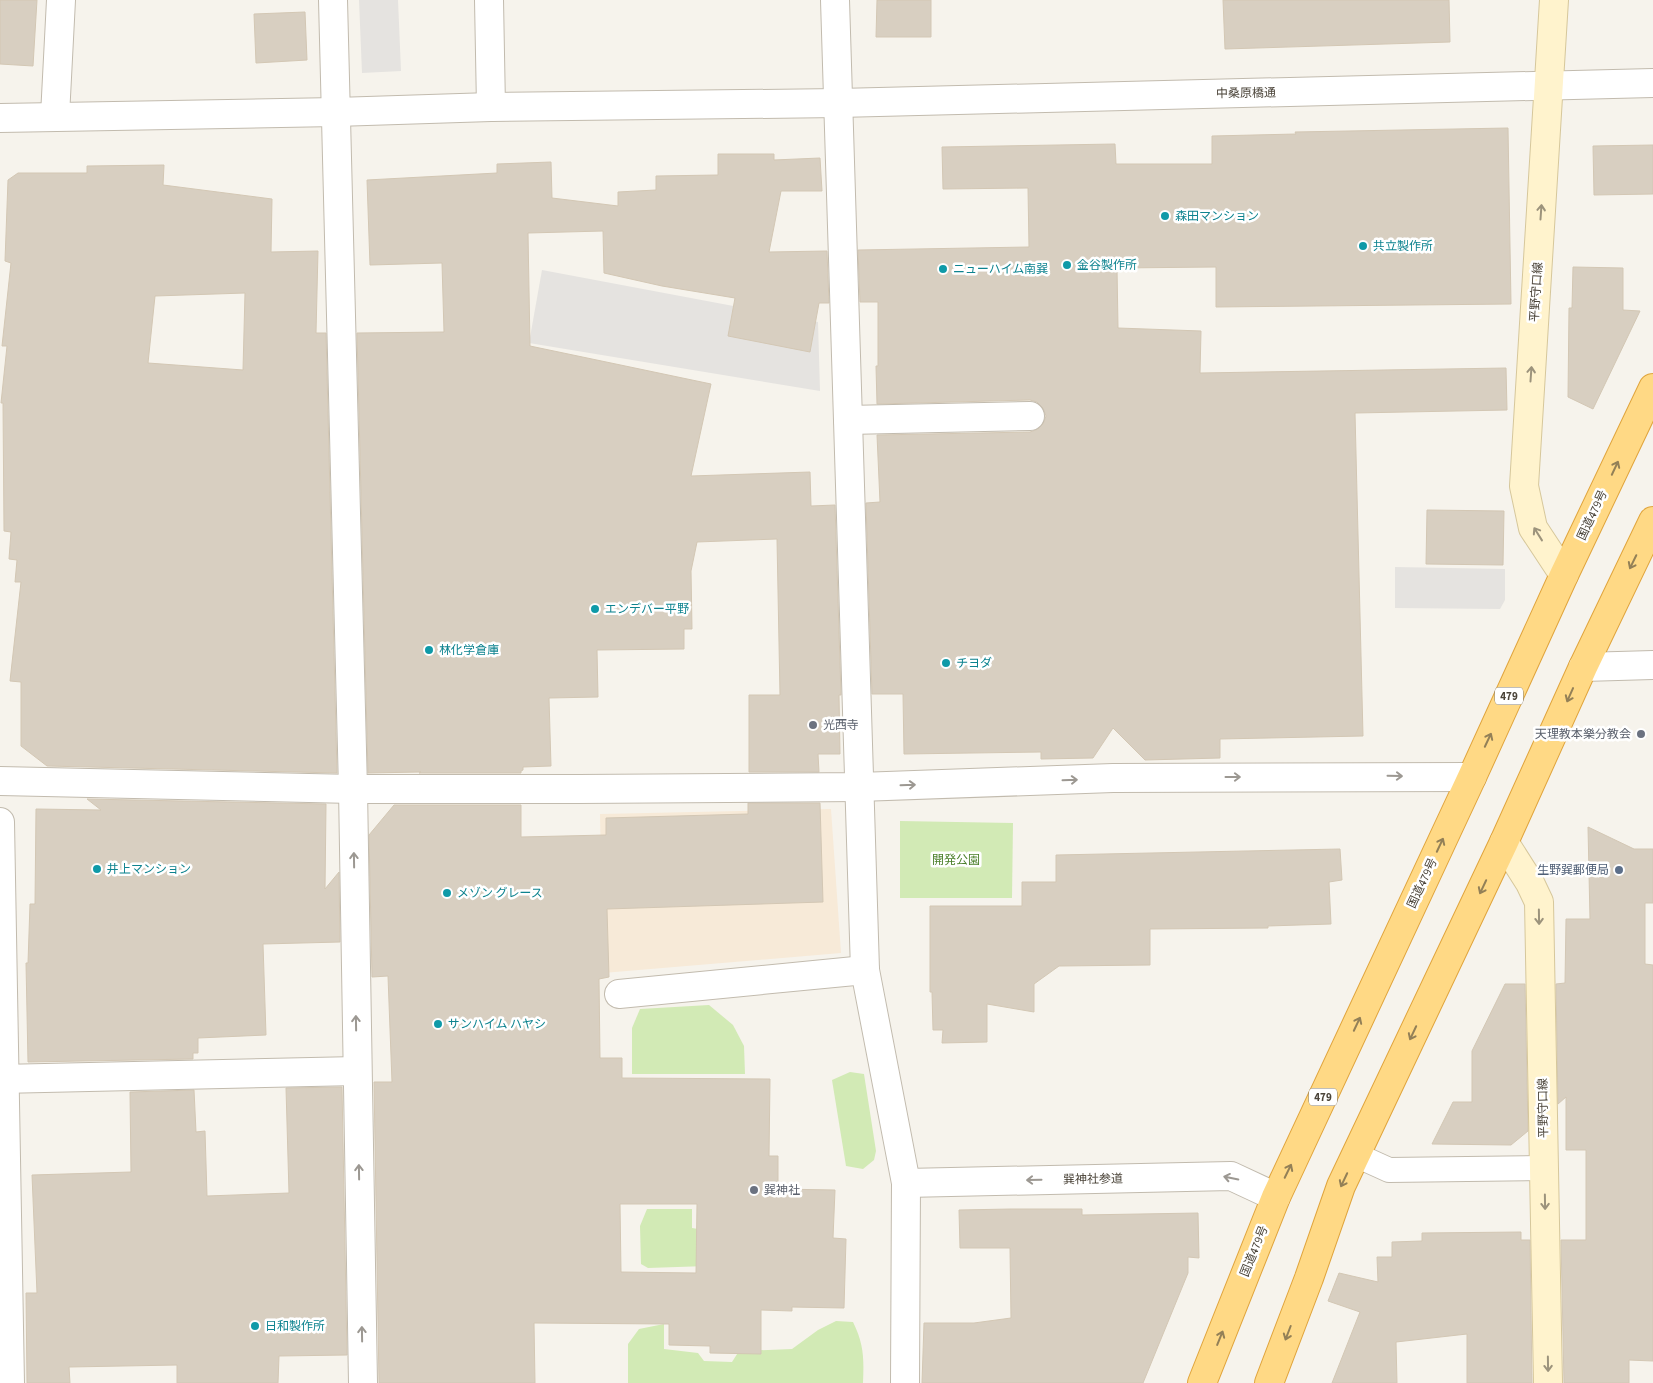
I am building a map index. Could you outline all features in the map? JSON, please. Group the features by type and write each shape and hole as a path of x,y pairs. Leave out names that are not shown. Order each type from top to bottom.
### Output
{"highway":[{"name":"国道479号","path":"1202,1383 1276,1197 1564,575 1653,388"},
{"path":"1269,1383 1309,1278 1341,1186 1653,521"}],"main road":[{"name":"平野守口線","path":"1554,0 1524,486 1534,528 1564,575"},
{"name":"平野守口線","path":"1504,842 1530,883 1538,902 1548,1383"}],"street":[{"path":"55,116 61,0"},
{"path":"333,0 353,789 363,1383"},
{"path":"489,0 491,107"},
{"path":"835,0 865,970 906,1183 905,1383"},
{"name":"中桑原橋通","path":"0,118 336,112 491,107 839,103 1653,83"},
{"path":"848,420 1030,416"},
{"path":"1583,667 1653,665"},
{"path":"0,781 353,789 859,787 1112,778 1472,777"},
{"path":"0,822 2,1079 10,1383"},
{"path":"619,994 865,970"},
{"path":"2,1079 357,1072"},
{"path":"1356,1154 1390,1170 1544,1168"},
{"name":"巽神社参道","path":"906,1183 1231,1176 1276,1197"}],"shaded area":[{"path":"359,0 398,0 401,71 362,73"},
{"path":"542,270 818,322 820,391 529,343"},
{"path":"1395,567 1505,569 1505,600 1500,609 1395,608"},
{"path":"831,809 841,953 603,973 600,814"}],"green space":[{"name":"開発公園","path":"900,821 1013,823 1012,898 900,898"},
{"path":"709,1005 733,1025 744,1046 745,1074 632,1074 632,1028 640,1009"},
{"path":"850,1072 864,1074 876,1151 874,1160 863,1169 846,1166 832,1080"},
{"path":"647,1209 692,1209 692,1228 711,1231 707,1266 648,1268 641,1264 640,1226"},
{"path":"836,1321 853,1322 857,1330 862,1352 863,1383 628,1383 628,1344 639,1329 664,1324 664,1349 698,1353 704,1361 732,1362 739,1351 792,1349 818,1330"}],"building":[{"path":"0,0 37,0 33,66 0,64"},
{"path":"877,0 931,0 931,37 876,37"},
{"path":"1223,0 1449,0 1450,42 1225,49"},
{"path":"305,12 307,60 256,63 254,14"},
{"path":"1508,128 1511,304 1216,307 1216,267 1117,268 1118,328 1201,331 1200,373 1506,368 1507,410 1355,413 1363,736 1220,739 1220,758 1145,760 1113,728 1093,758 1041,759 1041,752 904,754 903,694 872,694 866,503 880,502 877,435 1030,432 1038,429 1043,424 1046,416 1043,408 1037,402 1030,400 877,404 878,302 860,302 858,250 1029,247 1028,188 943,189 942,147 1115,144 1116,164 1212,164 1212,136 1296,134 1295,132"},
{"path":"1653,145 1653,194 1594,195 1593,146"},
{"path":"718,154 774,154 774,160 820,158 822,191 781,191 769,252 827,251 829,303 819,303 810,352 728,336 735,298 662,286 604,273 603,231 528,233 530,346 711,384 691,476 810,472 811,506 835,505 841,695 839,695 840,754 818,754 819,772 749,772 749,695 780,695 777,539 697,542 691,571 692,629 684,629 684,649 597,650 598,697 549,698 551,766 523,767 521,773 368,773 357,333 444,332 442,263 370,265 367,180 497,173 497,164 551,162 552,198 618,206 618,192 656,190 656,176 718,175"},
{"path":"164,165 163,185 272,199 271,252 318,251 316,333 326,333 337,773 47,766 21,746 21,682 10,681 21,582 15,582 17,560 9,559 11,532 4,531 3,403 1,403 7,346 2,346 11,263 5,261 8,180 18,173 87,173 87,166","holes":["245,293 243,370 148,363 155,296"]},
{"path":"1573,267 1623,268 1623,310 1640,311 1593,409 1568,397 1569,308 1572,308"},
{"path":"1427,510 1504,511 1503,565 1426,564"},
{"path":"87,799 326,804 325,889 339,872 340,942 263,944 266,1035 198,1038 198,1053 193,1053 193,1059 28,1062 26,963 28,963 30,904 35,904 36,809 101,810"},
{"path":"748,803 820,803 823,902 607,909 609,977 599,979 600,1058 622,1058 622,1078 770,1079 769,1156 778,1156 778,1189 835,1190 833,1238 846,1239 844,1308 792,1307 792,1311 761,1310 761,1354 710,1353 710,1346 669,1345 669,1324 534,1323 535,1383 379,1383 374,1082 392,1082 388,976 372,977 369,835 394,805 521,805 521,837 606,835 606,818 748,814","holes":["620,1204 697,1204 696,1273 621,1272"]},
{"path":"1588,827 1634,849 1653,849 1653,903 1645,903 1645,964 1653,965 1653,1361 1629,1360 1629,1383 1564,1383 1561,1240 1586,1240 1586,1150 1566,1150 1566,1097 1558,1104 1556,984 1565,983 1566,919 1590,919"},
{"path":"1340,849 1342,880 1329,882 1331,924 1268,926 1268,928 1150,929 1150,965 1059,966 1034,984 1034,1012 987,1004 987,1042 942,1043 943,1030 933,1030 932,992 930,992 930,906 1022,906 1022,882 1056,882 1056,855"},
{"path":"1505,984 1525,984 1528,1131 1511,1145 1432,1144 1453,1102 1472,1102 1472,1051"},
{"path":"342,1087 347,1355 279,1356 278,1383 177,1383 177,1365 69,1367 70,1383 27,1383 26,1293 37,1293 32,1175 131,1172 130,1092 194,1090 196,1132 205,1131 207,1196 289,1193 286,1088"},
{"path":"1082,1209 1082,1215 1198,1213 1199,1258 1188,1257 1188,1273 1143,1383 922,1383 924,1323 974,1323 1011,1318 1010,1248 960,1248 959,1210"},
{"path":"1521,1232 1521,1240 1530,1240 1532,1383 1467,1383 1467,1334 1396,1342 1397,1383 1332,1383 1360,1312 1328,1301 1339,1273 1378,1282 1377,1257 1392,1257 1392,1242 1422,1241 1422,1233"}],"place":[{"name":"森田マンション","path":"1165,216"},
{"name":"共立製作所","path":"1363,246"},
{"name":"金谷製作所","path":"1067,265"},
{"name":"ニューハイム南巽","path":"943,269"},
{"name":"エンデバー平野","path":"595,609"},
{"name":"林化学倉庫","path":"429,650"},
{"name":"チヨダ","path":"946,663"},
{"name":"光西寺","path":"813,725"},
{"name":"天理教本樂分教会","path":"1641,734"},
{"name":"井上マンション","path":"97,869"},
{"name":"生野巽郵便局","path":"1619,870"},
{"name":"メゾン グレース","path":"447,893"},
{"name":"サンハイム ハヤシ","path":"438,1024"},
{"name":"巽神社","path":"754,1190"},
{"name":"日和製作所","path":"255,1326"}]}
